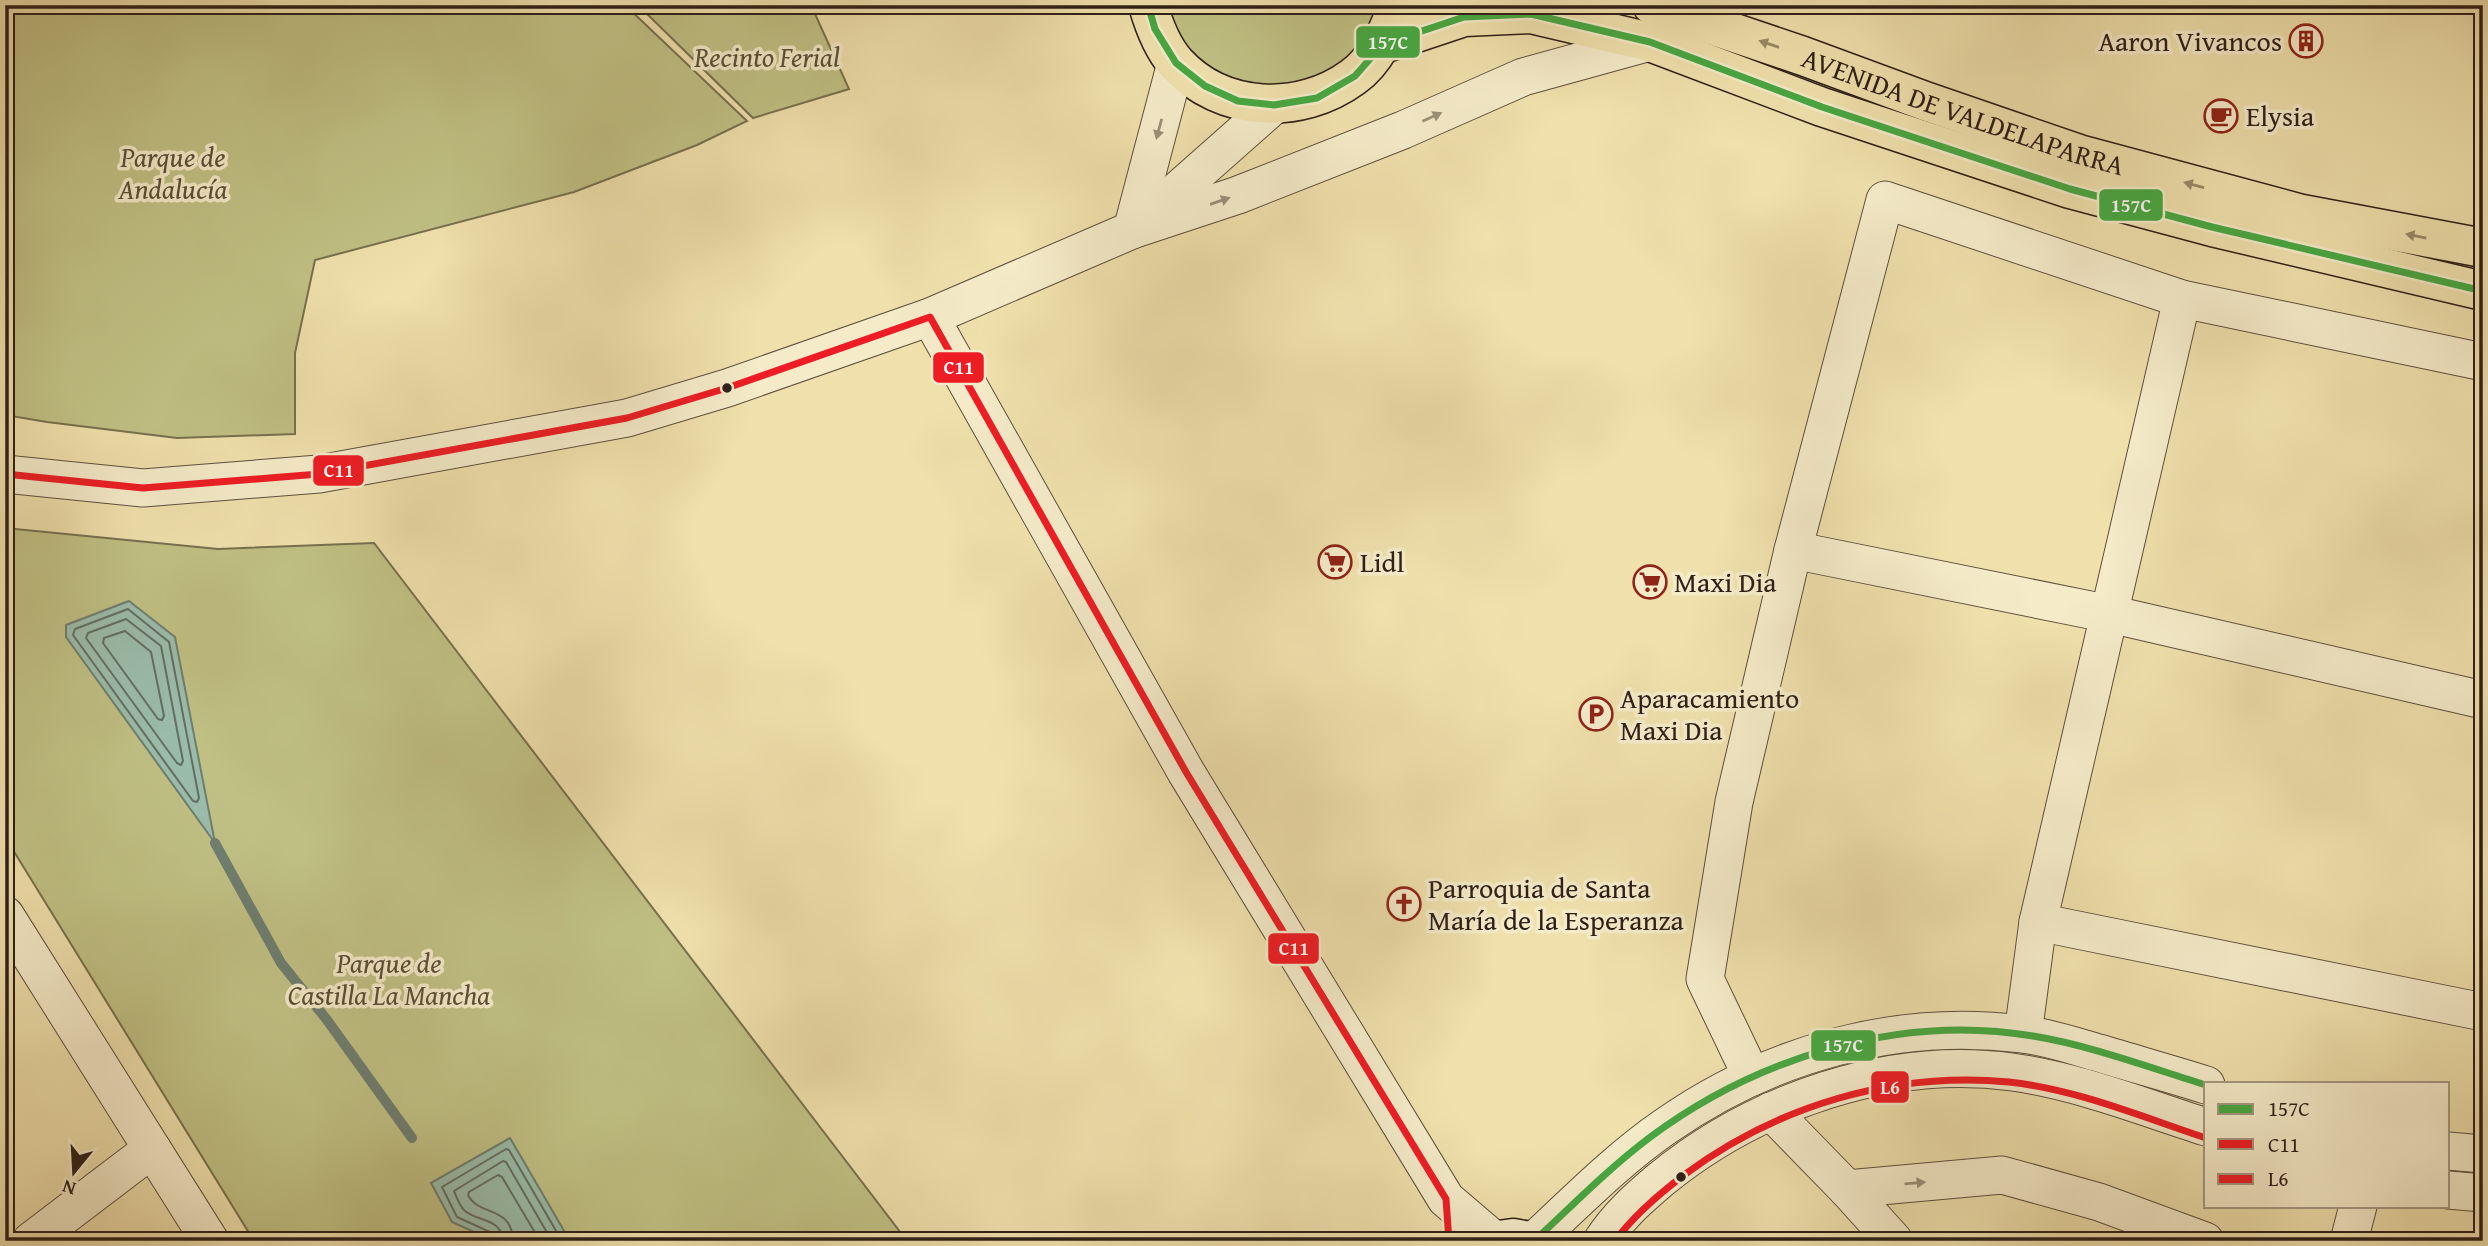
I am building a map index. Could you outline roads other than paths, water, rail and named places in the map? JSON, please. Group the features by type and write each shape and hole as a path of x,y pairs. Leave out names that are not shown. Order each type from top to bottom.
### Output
{"highway":[{"path":"1148,5 1155,29 1176,63 1205,86 1238,101 1274,105 1317,98 1354,76 1383,44 1398,5"},
{"name":"AVENIDA DE VALDELAPARRA","path":"1383,44 1464,17 1531,14 1651,24 1803,56 2079,154 2302,214 2483,248"},
{"name":"AVENIDA DE VALDELAPARRA","path":"1651,24 1810,103 2070,189 2212,228 2483,290"}],"main road":[{"path":"1492,1240 1513,1238 1532,1241"}],"street":[{"path":"5,474 143,488 318,474 626,418 727,388 930,317 1132,230 1250,190 1403,130 1651,24"},
{"path":"1132,230 1176,63"},
{"path":"1132,230 1274,105"},
{"path":"1751,1075 1705,979 1734,802 1793,550 1885,200 2182,299 2483,362"},
{"path":"2024,1034 2038,922 2182,299"},
{"path":"930,317 1186,772 1446,1199 1492,1240"},
{"path":"1793,550 2110,614 2483,700"},
{"path":"5,915 210,1241"},
{"path":"2038,922 2483,1012"},
{"path":"1532,1241 1631,1153 1703,1101 1751,1075 1844,1043 1898,1033 1943,1029 2024,1034 2069,1044 2204,1084"},
{"path":"1602,1241 1625,1209 1678,1165 1726,1135 1771,1111 1879,1076 1934,1070 1983,1069 2013,1072 2066,1083 2204,1126"},
{"path":"1771,1111 1894,1241"},
{"path":"31,1241 152,1149"},
{"path":"2450,1151 2483,1154"},
{"path":"1847,1189 2002,1175 2099,1202 2205,1241"},
{"path":"2450,1190 2483,1192"},
{"path":"1446,1199 1449,1241"},
{"path":"2099,1202 2132,1241"},
{"path":"2349,1241 2357,1208"}],"water":[{"path":"129,601 175,637 215,843 66,637 66,625"},
{"path":"510,1138 570,1241 494,1241 452,1222 431,1183"}],"waterway":[{"path":"215,843 281,963 327,1020 412,1138"}],"place":[{"name":"Aaron Vivancos","path":"2306,41"},
{"name":"Elysia","path":"2221,116"},
{"name":"Lidl","path":"1335,562"},
{"name":"Maxi Dia","path":"1650,582"},
{"name":"Aparacamiento Maxi Dia","path":"1596,714"},
{"name":"Parroquia de Santa María de la Esperanza","path":"1404,904"}],"park label":[{"name":"Recinto Ferial","path":"767,57"},
{"name":"Parque de Andalucía","path":"173,173"},
{"name":"Parque de Castilla La Mancha","path":"389,979"}]}
